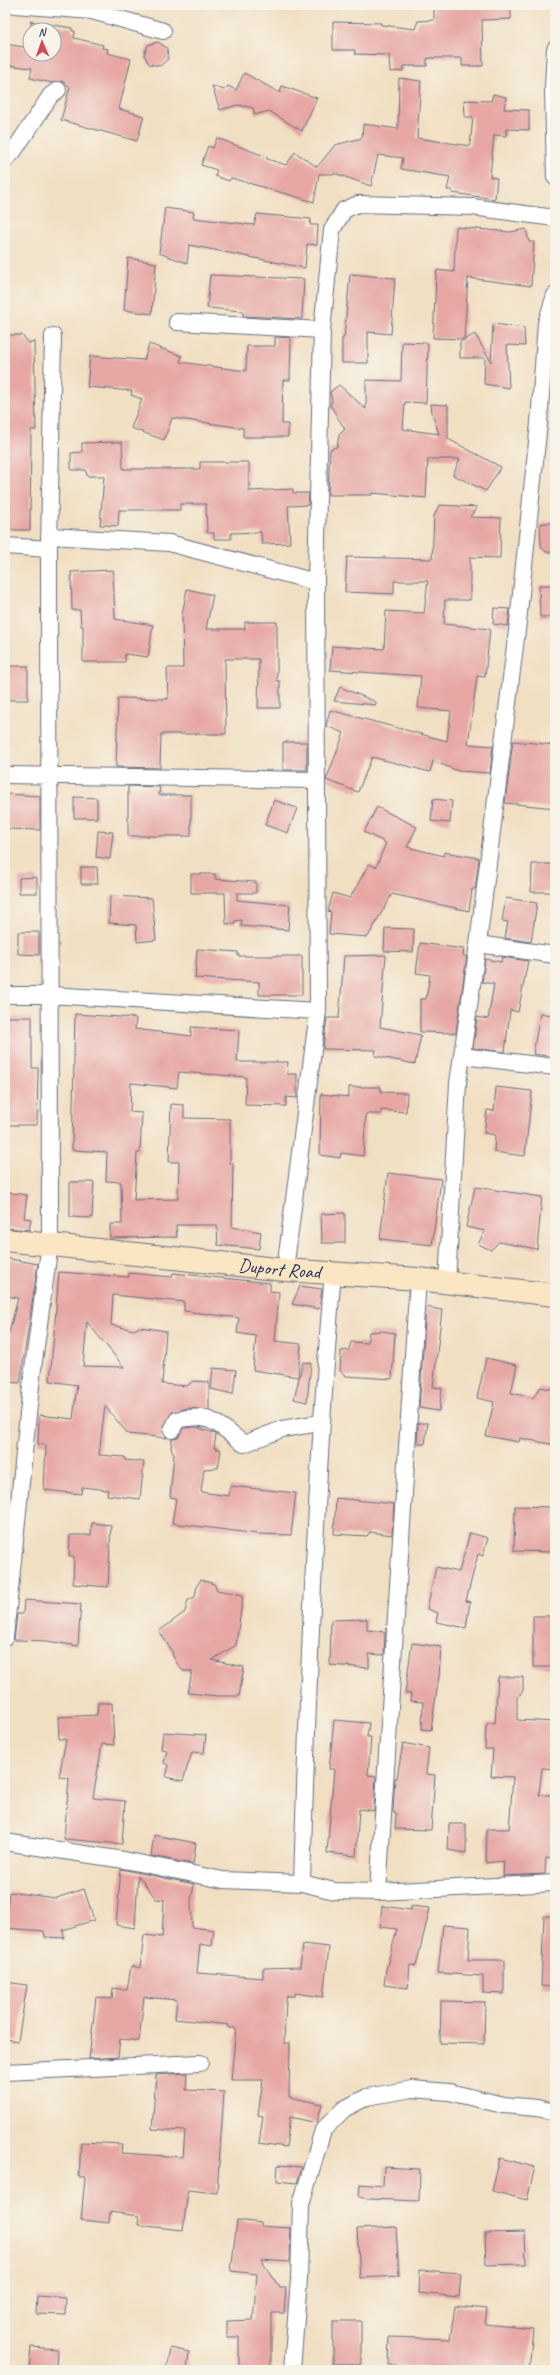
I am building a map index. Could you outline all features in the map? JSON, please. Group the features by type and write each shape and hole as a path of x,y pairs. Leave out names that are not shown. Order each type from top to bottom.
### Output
{"street":[{"path":"15,5 92,12 163,31"},
{"path":"555,49 553,88 555,177"},
{"path":"5,160 13,152 51,95 58,90"},
{"path":"285,1270 318,1011 316,582 322,330 332,230 344,210 358,204 472,207 555,218"},
{"path":"447,1283 458,1083 478,944 519,607 539,423 546,323 555,295"},
{"path":"177,322 322,330"},
{"path":"5,1637 31,1384 50,1243 49,542 53,336"},
{"path":"5,546 49,542 169,543 316,582"},
{"path":"5,775 317,780"},
{"path":"478,944 555,956"},
{"path":"5,995 49,996 318,1011"},
{"path":"462,1056 555,1067"},
{"name":"Duport Road","path":"5,1240 50,1243 285,1270 333,1272 418,1279 555,1295"},
{"path":"302,1883 311,1590 320,1423 333,1272"},
{"path":"378,1892 418,1279"},
{"path":"172,1430 177,1420 191,1416 204,1416 242,1451 282,1429 320,1423"},
{"path":"5,1842 124,1860 223,1880 302,1883 334,1890 378,1892 555,1883"},
{"path":"5,2072 200,2064"},
{"path":"292,2370 299,2280 301,2204 324,2130 344,2109 367,2097 412,2089 449,2092 504,2105 537,2108 555,2112"}],"building":[{"path":"434,5 511,5 511,19 482,20 483,66 462,66 462,58 430,58 427,59 427,66 403,66 403,71 390,72 389,55 355,54 355,50 333,50 333,22 381,23 381,25 415,29 418,21 434,20"},
{"path":"62,26 72,28 72,31 75,31 74,38 103,45 102,48 108,49 107,53 131,59 119,109 144,116 137,141 61,120 70,87 62,81 52,83 30,78 32,68 5,65 5,44 22,47 22,62 62,62"},
{"path":"158,42 167,48 168,59 160,66 149,64 144,55 148,45"},
{"path":"244,73 280,93 282,86 317,98 302,131 269,111 255,115 253,108 238,105 220,110 212,86 224,90 228,86 236,90"},
{"path":"399,78 421,81 417,138 470,146 473,117 465,117 464,100 491,101 493,94 506,97 504,109 529,110 529,130 506,129 506,136 494,135 490,177 497,178 495,199 452,193 452,190 447,190 450,177 401,169 403,158 378,155 371,186 337,174 319,174 314,202 231,178 229,181 215,176 217,170 201,165 208,146 213,148 217,138 267,157 267,159 286,165 295,152 317,167 335,145 362,138 363,124 398,129"},
{"path":"165,208 194,212 193,218 254,225 257,214 311,219 310,225 318,225 317,245 307,244 305,268 189,245 187,263 159,253"},
{"path":"456,227 510,232 526,229 529,242 534,242 531,286 468,278 464,339 433,338 437,270 454,272"},
{"path":"128,258 156,263 152,314 124,310"},
{"path":"350,274 395,278 391,334 368,332 368,363 342,363 342,338 344,338"},
{"path":"210,275 304,279 302,319 243,316 243,311 207,308"},
{"path":"493,324 524,328 525,346 507,345 509,388 484,384 485,358 460,358 460,342 475,334 491,362"},
{"path":"5,335 22,335 29,343 34,341 36,430 31,430 30,530 5,530"},
{"path":"275,337 291,338 290,380 283,380 282,424 288,424 288,437 243,437 243,428 172,418 164,440 131,428 142,399 131,395 132,391 87,387 90,356 144,360 149,344 182,356 180,362 246,371 247,346 275,346"},
{"path":"402,342 428,343 426,403 405,402 403,429 439,434 432,413 431,404 448,405 448,439 501,467 486,491 453,475 460,459 428,459 426,498 372,493 372,495 328,495 330,449 337,447 339,435 345,429 330,405 332,401 330,392 339,385 366,409 366,380 401,381"},
{"path":"122,442 123,469 200,469 200,462 249,462 249,491 293,489 293,493 309,493 308,505 288,506 290,543 262,544 261,532 231,533 231,539 214,539 214,533 207,533 206,504 180,504 180,510 119,510 118,526 100,525 104,476 87,476 86,470 71,470 71,453 82,452 82,443"},
{"path":"439,505 477,507 470,517 501,518 500,558 470,557 470,600 445,600 444,624 490,629 485,677 477,676 468,744 493,746 490,773 458,771 433,761 430,772 372,757 358,792 326,780 344,733 326,726 330,710 447,741 451,711 418,708 421,676 330,670 332,646 384,649 386,611 424,613 428,581 394,581 394,594 345,592 347,557 432,559 434,516"},
{"path":"555,522 555,552 546,552 541,547 540,524"},
{"path":"113,570 115,619 153,625 148,657 125,654 125,662 83,662 83,626 81,626 80,610 72,610 71,572"},
{"path":"539,585 555,585 555,617 540,617"},
{"path":"187,589 213,595 206,629 245,629 245,622 277,622 277,681 280,681 280,708 258,708 259,659 225,659 226,734 161,734 160,768 116,767 118,698 168,699 167,668 183,668 182,615"},
{"path":"494,608 510,609 508,626 493,624"},
{"path":"5,666 28,666 28,700 5,700"},
{"path":"340,687 376,702 376,705 334,701"},
{"path":"513,741 555,745 555,808 505,803"},
{"path":"283,742 307,742 307,770 283,770"},
{"path":"128,786 160,787 159,795 191,795 191,836 128,836"},
{"path":"5,794 40,796 40,830 5,829"},
{"path":"74,797 97,798 97,818 74,818"},
{"path":"433,799 452,801 450,823 431,821"},
{"path":"274,800 297,808 288,833 265,825"},
{"path":"377,807 417,827 407,847 444,856 444,852 479,858 475,889 472,889 469,911 392,894 368,937 329,934 331,912 328,911 333,893 350,898 369,864 376,867 386,843 364,832"},
{"path":"98,831 113,832 110,859 96,857"},
{"path":"532,864 555,864 555,892 531,892"},
{"path":"81,867 97,867 98,884 81,884"},
{"path":"191,874 215,874 215,879 256,882 256,893 237,893 237,900 290,905 288,930 241,926 242,920 235,921 235,924 226,924 225,893 191,893"},
{"path":"37,877 37,893 19,893 19,878"},
{"path":"110,896 152,898 156,940 137,942 136,925 109,923"},
{"path":"506,898 537,903 531,942 505,938 508,922 502,921"},
{"path":"385,928 414,929 413,952 384,951"},
{"path":"18,932 39,932 39,955 18,954"},
{"path":"420,943 464,949 463,956 467,956 456,1033 420,1032 420,999 426,999 430,975 416,973"},
{"path":"197,949 238,952 238,956 302,956 302,995 259,995 259,982 195,978"},
{"path":"386,955 380,1027 421,1035 415,1064 375,1056 376,1050 323,1049 327,1018 339,1018 344,956"},
{"path":"502,957 528,961 518,1012 510,1010 505,1052 473,1048 477,1017 488,1019 494,984 482,982 485,959 501,962"},
{"path":"540,1013 555,1016 555,1057 533,1054"},
{"path":"75,1014 136,1018 135,1029 191,1036 191,1027 239,1030 237,1062 288,1062 287,1074 297,1074 297,1098 286,1097 286,1106 245,1105 246,1077 179,1072 177,1088 131,1083 130,1112 142,1113 140,1153 137,1153 134,1200 178,1199 179,1162 169,1162 171,1104 184,1105 184,1118 230,1119 230,1163 233,1163 232,1227 261,1232 259,1249 218,1245 217,1225 176,1225 177,1237 110,1238 110,1224 122,1224 121,1182 106,1181 107,1152 72,1150"},
{"path":"5,1017 32,1017 32,1068 38,1068 37,1125 5,1125"},
{"path":"349,1087 381,1087 381,1092 407,1093 406,1112 381,1110 381,1114 366,1114 363,1156 341,1153 340,1158 320,1155 321,1094 349,1097"},
{"path":"496,1087 532,1091 525,1156 494,1152 495,1135 484,1133 487,1110 494,1111"},
{"path":"388,1173 441,1179 432,1245 380,1239"},
{"path":"70,1182 94,1182 92,1218 70,1217"},
{"path":"475,1187 542,1197 537,1249 499,1242 491,1250 478,1244 485,1231 466,1227"},
{"path":"5,1192 27,1195 24,1218 31,1219 29,1230 5,1228"},
{"path":"345,1213 345,1243 322,1243 321,1214"},
{"path":"5,1258 38,1264 20,1383 5,1382 5,1332 9,1333 18,1298 5,1296"},
{"path":"59,1272 129,1277 129,1273 172,1277 173,1273 270,1283 270,1291 279,1292 275,1341 301,1344 298,1377 253,1370 256,1336 237,1333 239,1318 184,1311 184,1302 113,1295 111,1325 134,1330 140,1327 166,1331 162,1384 187,1386 193,1381 209,1382 209,1410 188,1408 172,1412 163,1430 167,1438 128,1434 105,1406 99,1455 125,1457 125,1460 144,1462 140,1499 107,1495 108,1490 82,1487 81,1494 44,1490 46,1445 38,1444 39,1415 73,1419 77,1385 50,1381","holes":["87,1322 124,1367 83,1366"]},
{"path":"300,1286 322,1289 319,1309 292,1304"},
{"path":"426,1307 442,1310 433,1387 442,1388 439,1411 419,1408"},
{"path":"382,1331 395,1333 392,1379 346,1376 340,1371 341,1351 349,1350 351,1342 367,1343 369,1332"},
{"path":"486,1358 517,1365 511,1393 533,1398 540,1387 555,1390 555,1445 520,1438 519,1442 486,1436 494,1402 477,1398"},
{"path":"303,1362 311,1363 307,1402 294,1399"},
{"path":"213,1368 236,1370 233,1394 211,1389"},
{"path":"418,1423 428,1423 425,1444 417,1444"},
{"path":"197,1427 216,1434 214,1448 221,1450 218,1468 204,1469 201,1492 229,1496 230,1486 296,1493 291,1535 258,1534 172,1523 176,1498 170,1497 174,1454 171,1448 172,1439 178,1438 183,1428"},
{"path":"336,1498 394,1504 392,1535 370,1532 367,1536 334,1534"},
{"path":"515,1506 555,1507 555,1552 514,1551"},
{"path":"92,1523 111,1525 108,1587 73,1584 74,1556 69,1556 70,1535 91,1535"},
{"path":"470,1533 488,1538 483,1556 478,1554 466,1601 470,1602 466,1628 436,1622 438,1613 427,1609 436,1567 459,1572"},
{"path":"201,1580 214,1584 217,1590 243,1595 236,1645 212,1660 244,1667 239,1696 217,1696 188,1693 192,1671 183,1671 178,1665 172,1654 173,1653 159,1631 185,1612 188,1600 195,1597 197,1585"},
{"path":"24,1600 81,1604 78,1646 47,1641 14,1640 17,1614 23,1614"},
{"path":"533,1616 555,1616 555,1667 533,1667"},
{"path":"367,1619 367,1630 385,1632 384,1655 369,1654 369,1668 330,1665 331,1620"},
{"path":"412,1643 441,1647 439,1676 431,1730 422,1729 423,1702 410,1701 411,1694 405,1693"},
{"path":"498,1677 523,1677 523,1691 517,1698 517,1720 555,1722 555,1769 542,1768 539,1795 555,1795 555,1859 546,1858 545,1874 503,1876 504,1861 486,1863 487,1829 509,1829 513,1777 491,1776 493,1749 485,1749 486,1726 488,1723 495,1723"},
{"path":"98,1703 112,1703 114,1745 102,1744 93,1798 125,1801 122,1844 64,1839 69,1778 59,1777 66,1739 59,1739 58,1717 97,1715"},
{"path":"334,1720 369,1723 367,1737 371,1737 368,1775 376,1776 374,1811 359,1809 356,1856 327,1853 334,1769 329,1769"},
{"path":"163,1732 206,1735 204,1753 192,1752 183,1781 166,1777 169,1765 164,1763 167,1750 161,1749"},
{"path":"403,1743 429,1748 426,1774 435,1775 431,1830 395,1829 396,1813 393,1812 395,1778 397,1778"},
{"path":"449,1824 466,1824 466,1853 448,1850"},
{"path":"154,1835 196,1843 193,1864 151,1856"},
{"path":"121,1869 194,1884 191,1901 192,1927 214,1930 212,1946 200,1944 197,1973 263,1978 263,1968 300,1967 303,1944 329,1947 323,1997 295,1993 295,1996 287,1996 286,2000 284,2043 290,2043 289,2097 322,2104 317,2123 290,2117 286,2147 259,2143 263,2116 258,2115 263,2080 231,2080 236,2028 229,2028 229,2025 175,2019 177,2000 144,1997 139,2041 120,2039 118,2057 89,2059 96,1997 112,1999 113,1988 127,1990 131,1966 140,1968 144,1935 162,1937 164,1900 156,1899 138,1875 135,1928 116,1925"},
{"path":"84,1889 94,1920 63,1930 64,1938 45,1937 44,1931 5,1928 9,1892 56,1898"},
{"path":"382,1906 411,1910 411,1906 430,1908 416,1966 410,1965 408,1988 384,1985 386,1969 397,1929 380,1927"},
{"path":"544,1916 555,1916 555,1987 541,1986"},
{"path":"443,1925 470,1927 468,1960 504,1960 504,1994 483,1993 483,1976 438,1973"},
{"path":"5,1982 27,1985 18,2041 5,2039"},
{"path":"441,2001 485,2002 484,2044 440,2043"},
{"path":"187,2073 186,2090 224,2092 217,2193 188,2190 183,2230 138,2225 139,2216 110,2212 109,2223 81,2220 85,2177 79,2177 81,2142 122,2144 121,2153 183,2157 185,2131 152,2129 156,2075"},
{"path":"500,2158 535,2167 527,2200 492,2191"},
{"path":"278,2165 302,2167 297,2183 277,2181"},
{"path":"384,2167 420,2169 419,2201 370,2199 359,2197 360,2184 383,2186"},
{"path":"237,2220 261,2223 261,2226 291,2228 290,2262 261,2260 280,2288 286,2288 284,2313 271,2313 271,2370 239,2370 239,2337 227,2337 227,2321 253,2320 257,2274 231,2271"},
{"path":"396,2227 399,2276 360,2278 357,2229"},
{"path":"525,2232 526,2264 486,2265 485,2233"},
{"path":"420,2270 461,2273 459,2297 419,2293"},
{"path":"37,2296 66,2298 65,2315 36,2314"},
{"path":"455,2306 487,2309 485,2324 533,2329 529,2370 388,2365 389,2337 450,2339"},
{"path":"333,2321 361,2321 361,2364 333,2364"},
{"path":"31,2347 57,2349 56,2370 29,2370"},
{"path":"170,2348 189,2352 187,2370 166,2370"}]}
